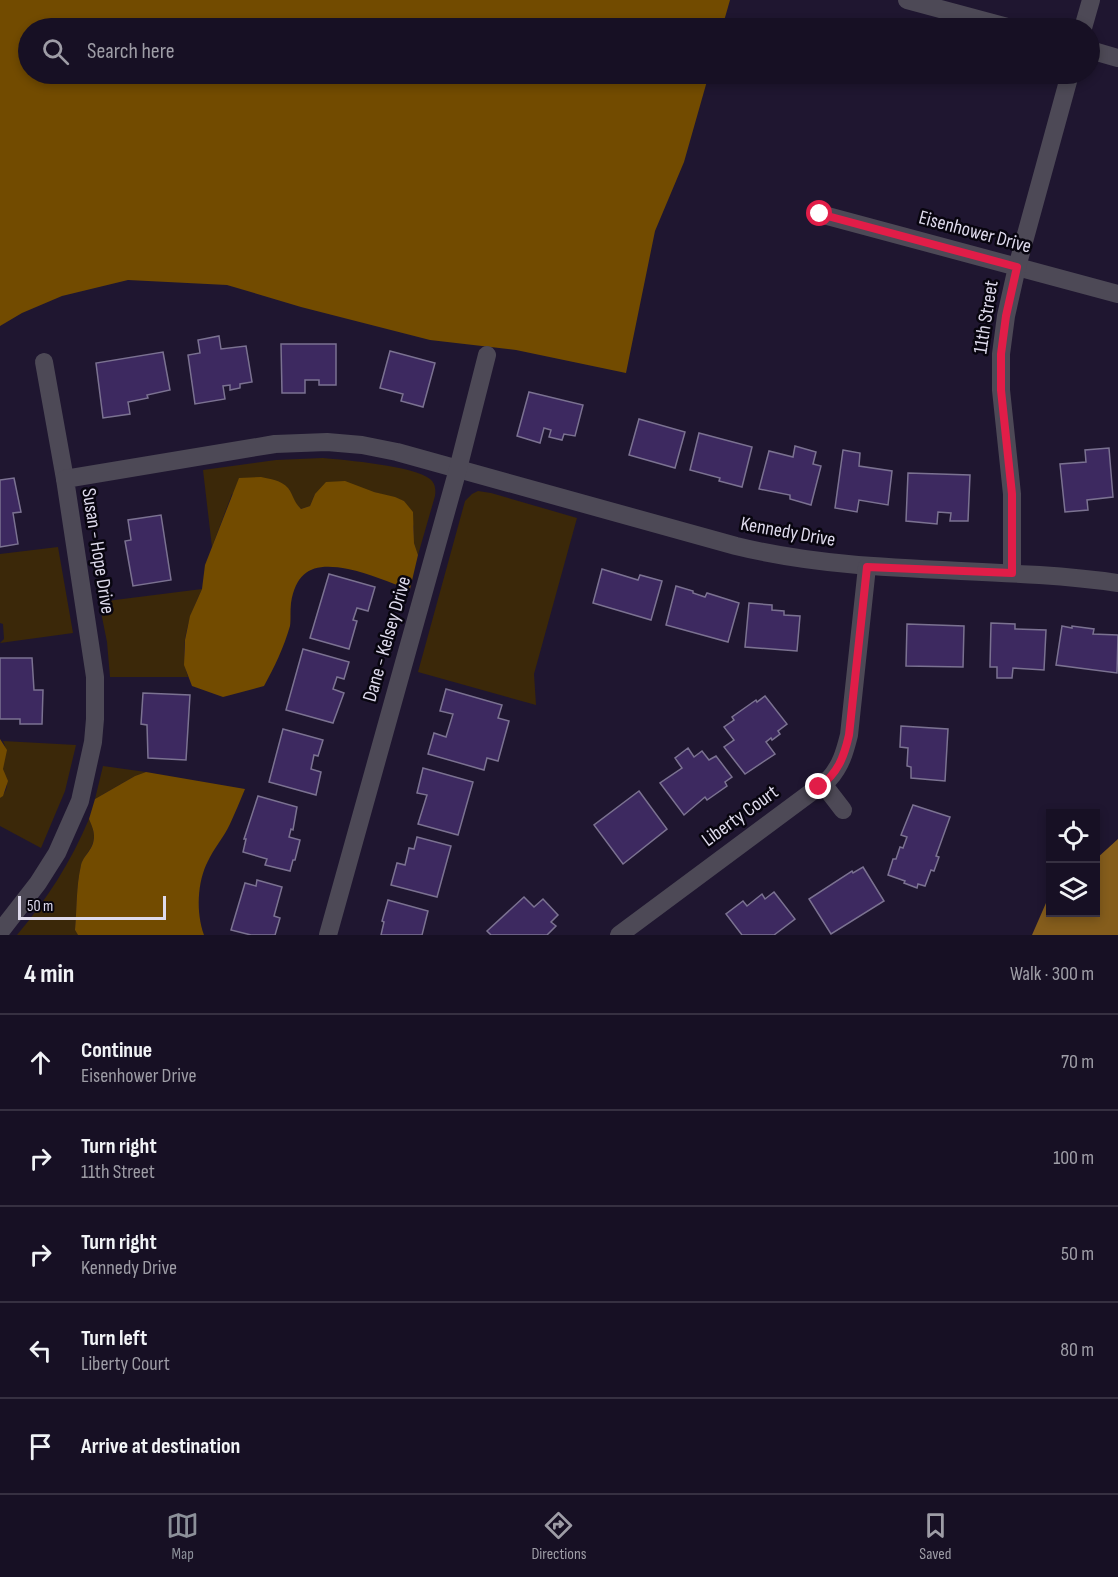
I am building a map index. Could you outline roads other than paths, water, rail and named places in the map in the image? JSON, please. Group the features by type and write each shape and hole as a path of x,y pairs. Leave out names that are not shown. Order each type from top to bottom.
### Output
{"street":[{"path":"907,0 974,18"},
{"path":"1086,18 1091,0"},
{"path":"1100,53 1118,58"},
{"name":"11th Street","path":"1012,573 1012,494 1001,390 1001,354 1006,316 1017,267 1067,84"},
{"name":"Eisenhower Drive","path":"820,214 1118,294"},
{"name":"Dane - Kelsey Drive","path":"328,935 458,469 487,355"},
{"path":"44,362 65,479"},
{"name":"Susan - Hope Drive","path":"0,932 38,883 57,853 80,801 93,742 95,677 65,479 243,448 305,442 362,444 458,469"},
{"name":"Kennedy Drive","path":"458,469 762,553 867,567 1071,576 1118,583"},
{"name":"Liberty Court","path":"619,935 823,784 836,771 843,757 849,735 867,567"},
{"path":"823,784 843,810"}]}
